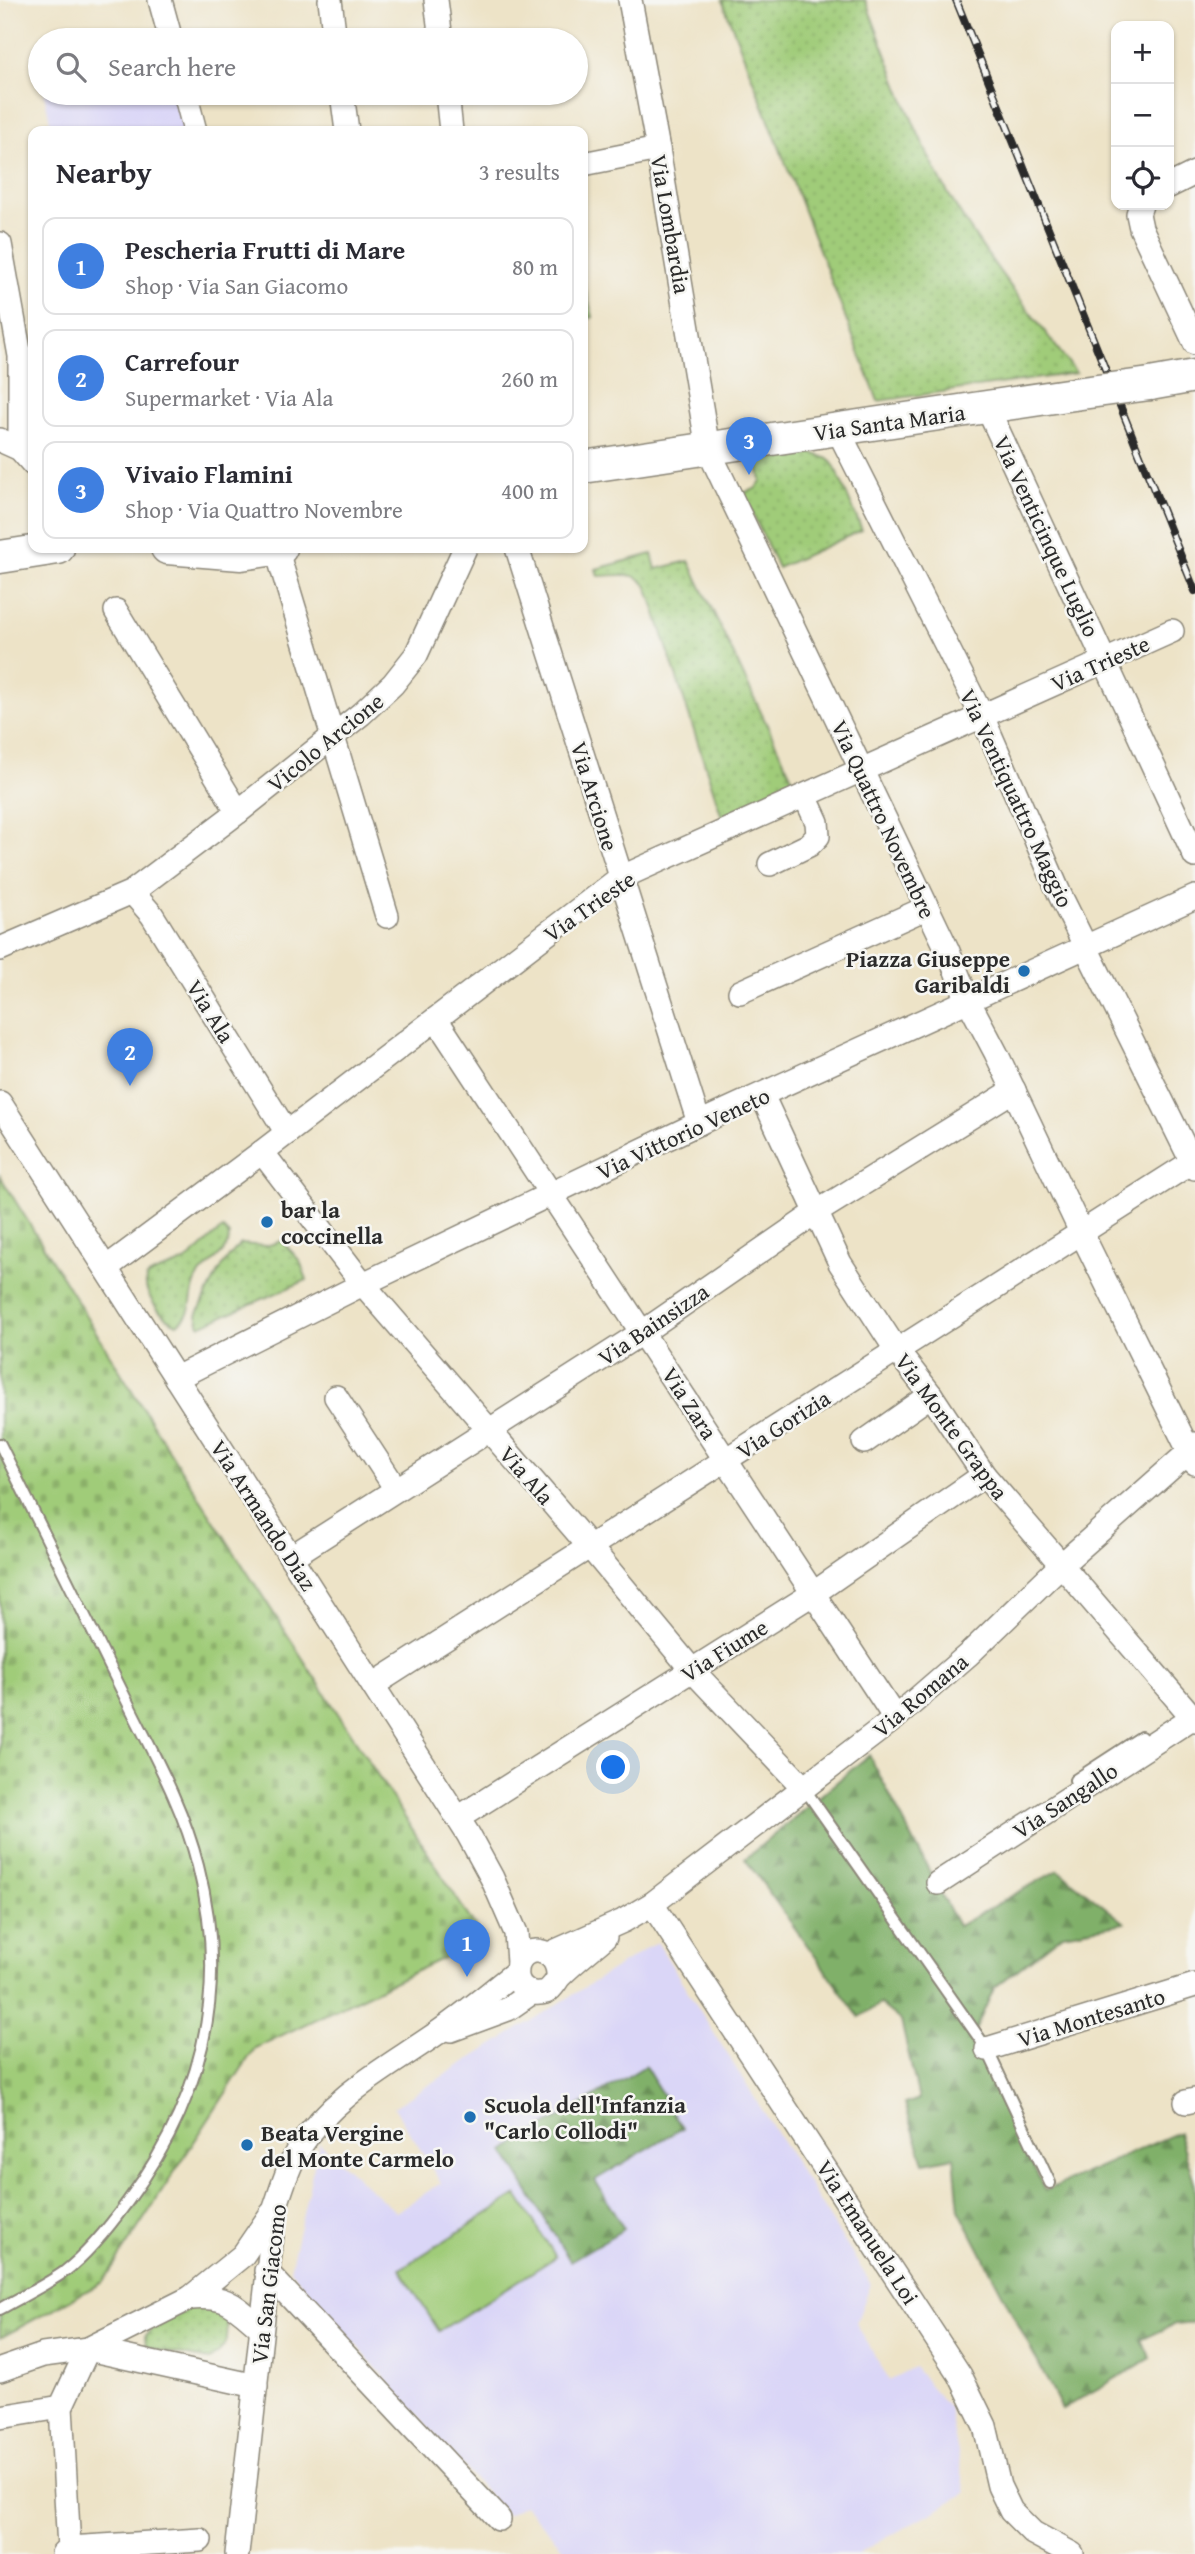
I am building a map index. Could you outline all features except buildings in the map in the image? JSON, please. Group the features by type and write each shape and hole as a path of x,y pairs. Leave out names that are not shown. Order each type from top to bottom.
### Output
{"main road":[{"name":"Via Santa Maria","path":"588,466 1195,376"},
{"path":"0,557 28,553"},
{"path":"229,553 247,553"}],"street":[{"path":"160,0 168,28"},
{"path":"330,0 334,28"},
{"path":"436,0 440,28"},
{"name":"Via Lombardia","path":"630,0 708,449"},
{"path":"188,105 194,126"},
{"path":"344,105 346,126"},
{"path":"448,105 450,126"},
{"path":"588,163 658,149"},
{"path":"1174,184 1195,173"},
{"path":"1139,210 1141,228 1195,343"},
{"path":"0,244 20,356 18,451"},
{"name":"Via Venticinque Luglio","path":"987,408 1195,856"},
{"name":"Via Ventiquattro Maggio","path":"837,428 982,716 1060,895 1194,1165"},
{"name":"Via Quattro Novembre","path":"708,449 947,949 968,1000 1193,1453"},
{"path":"279,553 387,916"},
{"name":"Vicolo Arcione","path":"0,949 131,892 238,812 387,691 405,671 419,648 463,553"},
{"name":"Via Arcione","path":"519,553 699,1123"},
{"path":"116,611 238,812"},
{"name":"Via Trieste","path":"106,1268 620,878 1172,631"},
{"path":"770,864 809,845 818,836 817,822 804,796"},
{"name":"Via Ala","path":"131,892 152,915 287,1133"},
{"name":"Via Vittorio Veneto","path":"176,1378 363,1284 552,1196 699,1123 1195,897"},
{"path":"740,992 926,908"},
{"name":"Via Zara","path":"436,1019 895,1718"},
{"name":"Via Bainsizza","path":"290,1557 643,1332 817,1212 1014,1090"},
{"name":"Via Monte Grappa","path":"762,1096 846,1272 897,1351 931,1395 984,1475 1060,1566 1192,1713"},
{"name":"Via Armando Diaz","path":"0,1103 458,1818 492,1878 516,1933 517,1968"},
{"name":"Via Ala","path":"262,1152 363,1284 489,1432 590,1547 692,1670 804,1788"},
{"name":"Via Gorizia","path":"373,1685 1194,1165"},
{"name":"Via Monte Grappa","path":"864,1442 931,1395"},
{"path":"336,1397 396,1489"},
{"name":"Via Romana","path":"545,1953 623,1921 652,1904 895,1718 969,1654 1060,1566 1193,1453"},
{"name":"Via Fiume","path":"458,1818 814,1593 984,1475"},
{"name":"Via Sangallo","path":"938,1883 1192,1713"},
{"name":"Via Emanuela Loi","path":"652,1904 960,2375 985,2426 999,2486 1011,2511 1033,2533 1072,2554"},
{"name":"Via Romana","path":"558,1978 623,1921"},
{"path":"516,1933 545,1953 555,1961 559,1969 558,1978 548,1991 531,1993 521,1985 517,1968 524,1956 531,1952 545,1953"},
{"name":"Via San Giacomo","path":"237,2554 275,2208 299,2149 328,2113 379,2071 431,2037 517,1968"},
{"name":"Via Montesanto","path":"987,2049 1195,1985"},
{"name":"Via San Giacomo","path":"431,2037 508,2009 531,1993"},
{"path":"0,2370 43,2355 88,2349 190,2298 243,2255 275,2208"},
{"path":"266,2271 499,2519"},
{"path":"190,2298 212,2296 233,2304 261,2329"},
{"path":"88,2349 256,2386"},
{"path":"88,2349 61,2407 66,2551 200,2540"},
{"path":"0,2417 61,2407"}],"lane":[{"path":"0,1444 180,1812 201,1877 209,1926 211,1961 208,2012 199,2064 186,2103 159,2155 120,2213 78,2260 63,2272 0,2309"},
{"name":"Via Sangallo","path":"1075,1780 1192,1713"},
{"path":"804,1788 987,2049 1050,2183"}],"shaded area":[{"path":"47,105 180,105 186,126 51,126"},
{"path":"657,1942 871,2284 856,2323 889,2380 914,2367 949,2408 966,2493 858,2554 569,2554 524,2505 506,2515 290,2270 319,2143 396,2212 441,2183 394,2107"}],"green space":[{"path":"722,0 865,0 915,127 952,200 996,267 1076,373 878,401"},
{"path":"588,299 593,317 588,318"},
{"path":"812,453 829,459 835,467 862,530 778,568 743,493 755,489 761,481 757,460"},
{"path":"652,554 656,569 689,561 795,784 722,817 648,589 633,576 598,576 596,569"},
{"path":"0,1176 168,1449 483,1939 255,2048 103,2282 0,2338"},
{"path":"223,1229 229,1235 226,1248 197,1279 187,1315 177,1324 171,1321 147,1292 146,1278 188,1259"},
{"path":"282,1241 300,1261 307,1280 200,1326 197,1315 216,1277 234,1251 241,1244 266,1246"},
{"path":"869,1755 958,1926 1058,1870 1125,1923 1063,1934 994,1988 973,2035 1045,2191 1179,2132 1195,2185 1195,2322 1175,2324 1141,2340 1151,2358 1062,2409 959,2210 954,2157 924,2163 905,2104 919,2099 901,2021 880,2004 859,2017 745,1859"},
{"path":"645,2066 682,2128 595,2180 624,2229 570,2261 504,2151"},
{"path":"517,2195 556,2257 439,2331 400,2269"},
{"path":"192,2307 208,2307 223,2313 228,2333 224,2345 215,2355 209,2360 146,2346 145,2336 151,2330"}],"railway":[{"path":"956,0 1195,591"}],"place":[{"name":"Vivaio Flamini","path":"749,475"},
{"name":"Piazza Giuseppe Garibaldi","path":"1024,971"},
{"name":"Carrefour","path":"130,1086"},
{"name":"bar la coccinella","path":"267,1222"},
{"name":"Pescheria Frutti di Mare","path":"467,1977"},
{"name":"Scuola dell'Infanzia \"Carlo Collodi\"","path":"470,2117"},
{"name":"Beata Vergine del Monte Carmelo","path":"247,2145"}]}
